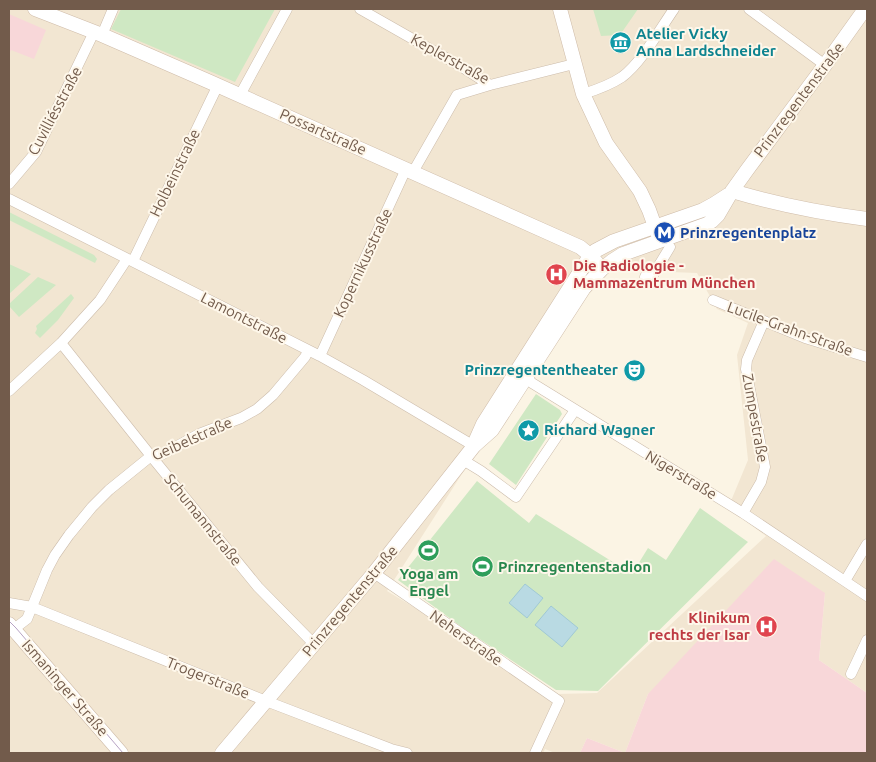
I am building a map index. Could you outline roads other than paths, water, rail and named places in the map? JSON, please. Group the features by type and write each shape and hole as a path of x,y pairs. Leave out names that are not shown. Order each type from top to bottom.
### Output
{"main road":[{"name":"Possartstraße","path":"35,9 218,85 580,247 602,269"},
{"path":"560,9 583,94 606,143 640,191 655,227 665,244"},
{"name":"Prinzregentenstraße","path":"522,373 584,288 602,269 623,254 665,244 712,221 718,215 732,191 865,9"},
{"path":"732,191 789,206 867,219"},
{"name":"Prinzregentenstraße","path":"222,753 374,574 474,446 492,430 522,373 591,256 600,248 614,241 709,207 732,191"},
{"name":"Ismaninger Straße","path":"12,627 120,753"}],"street":[{"name":"Cuvilliésstraße","path":"9,184 36,152 113,9"},
{"path":"240,95 287,9"},
{"name":"Keplerstraße","path":"360,9 490,85 574,64"},
{"path":"583,94 603,87 622,76 639,59 674,9"},
{"path":"749,9 825,65"},
{"name":"Holbeinstraße","path":"9,391 62,343 100,300 130,260 218,85"},
{"name":"Kopernikusstraße","path":"320,356 410,170 458,95 490,85"},
{"name":"Lamontstraße","path":"9,199 320,356 474,446"},
{"path":"645,277 647,273 653,275 665,244"},
{"name":"Lucile-Grahn-Straße","path":"713,300 814,340 867,357"},
{"name":"Zumpestraße","path":"743,513 761,482 765,467 746,369 764,321"},
{"name":"Schumannstraße","path":"62,343 258,587 314,644"},
{"name":"Geibelstraße","path":"12,627 27,619 55,555 92,507 109,490 151,456 161,455 199,434 240,418 257,409 273,395 305,357 308,350"},
{"name":"Nigerstraße","path":"522,373 532,383 743,513 867,596"},
{"path":"463,460 516,497 575,410"},
{"path":"845,581 867,544"},
{"name":"Neherstraße","path":"374,574 559,702 535,753"},
{"name":"Trogerstraße","path":"9,603 32,607 266,701 391,749 407,753"},
{"path":"851,674 867,640"}],"water":[{"path":"525,584 543,598 527,618 509,603"},
{"path":"551,606 578,628 562,647 535,625"}],"tram line":[{"path":"9,621 123,753"}],"place":[{"name":"Atelier Vicky Anna Lardschneider","path":"620,43"},
{"name":"Prinzregentenplatz","path":"664,233"},
{"name":"Die Radiologie - Mammazentrum München","path":"557,275"},
{"name":"Prinzregententheater","path":"634,370"},
{"name":"Richard Wagner","path":"528,430"},
{"name":"Yoga am Engel","path":"429,551"},
{"name":"Prinzregentenstadion","path":"482,567"},
{"name":"Klinikum rechts der Isar","path":"766,627"}]}
